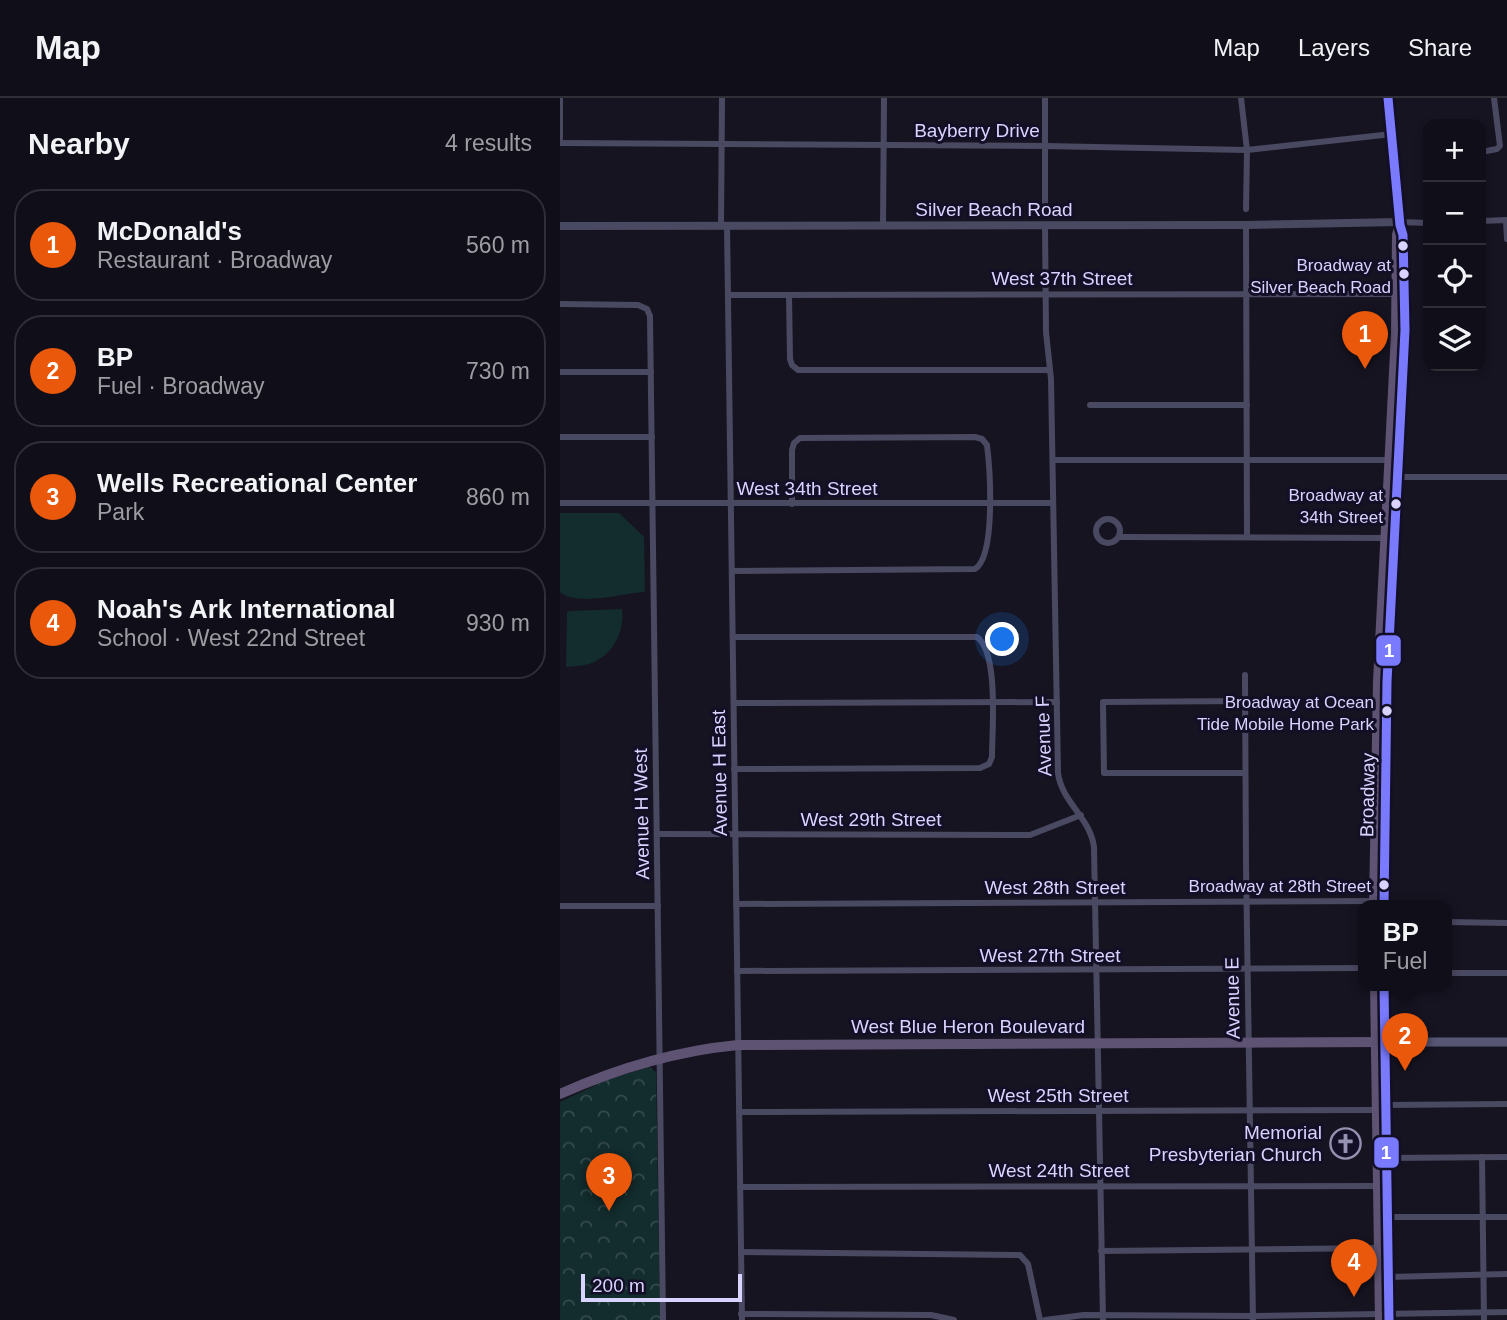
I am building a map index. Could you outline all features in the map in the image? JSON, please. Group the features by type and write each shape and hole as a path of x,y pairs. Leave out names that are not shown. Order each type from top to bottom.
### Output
{"main road":[{"path":"1388,98 1400,224"},
{"name":"Broadway","path":"1377,900 1378,878 1374,871 1377,710 1396,333 1397,235 1400,224"},
{"name":"Broadway","path":"1377,900 1406,307 1403,235 1400,224"},
{"path":"1396,333 1399,338 1398,381 1403,386"},
{"path":"1389,460 1397,477"},
{"path":"1376,991 1381,1108 1379,1248 1384,1317"},
{"path":"1380,1042 1384,991"},
{"path":"1380,1042 1507,1042"},
{"name":"West Blue Heron Boulevard","path":"560,1094 614,1072 660,1058 738,1045 1380,1042"},
{"path":"1381,1108 1387,1158 1389,1277 1384,1317"}],"street":[{"path":"560,98 560,140"},
{"name":"Avenue H East","path":"722,98 728,295 742,1317"},
{"path":"883,226 884,98"},
{"path":"1045,98 1045,212"},
{"path":"1241,98 1247,150 1247,209"},
{"path":"1486,151 1500,146 1494,98"},
{"name":"Bayberry Drive","path":"560,140 1247,150 1392,134"},
{"path":"1486,221 1506,220 1507,239"},
{"name":"Silver Beach Road","path":"560,226 1423,223"},
{"name":"Avenue F","path":"1045,225 1046,332 1053,460 1058,777 1067,800 1081,815 1090,831 1094,847 1102,1318"},
{"path":"1246,225 1247,537"},
{"name":"West 37th Street","path":"728,295 1396,294"},
{"path":"789,295 790,359 798,370 1050,370"},
{"name":"Avenue H West","path":"560,304 638,305 647,309 650,316 663,1320"},
{"path":"560,372 651,372"},
{"path":"1090,405 1247,405"},
{"path":"560,437 652,437"},
{"path":"732,571 975,569 981,564 988,544 987,446 982,439 975,437 800,438 794,443 792,450 792,504"},
{"path":"1053,460 1389,460"},
{"path":"1397,477 1507,477"},
{"name":"West 34th Street","path":"560,503 1054,503"},
{"path":"1119,537 1385,538"},
{"path":"733,637 977,636 985,644 990,664 992,757 984,767 734,769"},
{"name":"Avenue E","path":"1245,675 1253,1318"},
{"path":"1245,773 1104,773 1103,702 1246,701"},
{"path":"734,703 1057,702"},
{"name":"West 29th Street","path":"657,834 1030,835 1081,815"},
{"name":"West 28th Street","path":"736,904 1358,904"},
{"path":"560,906 658,906"},
{"path":"1452,922 1507,922"},
{"name":"West 27th Street","path":"737,971 1358,968"},
{"path":"1452,973 1507,973"},
{"name":"West 25th Street","path":"739,1112 1249,1111 1507,1104"},
{"path":"1482,1157 1484,1316"},
{"path":"1387,1158 1507,1157"},
{"name":"West 24th Street","path":"740,1187 1378,1185"},
{"path":"1388,1217 1507,1217"},
{"path":"1101,1251 1379,1248"},
{"path":"741,1252 1020,1255 1028,1264 1043,1320 1484,1316 1507,1312"},
{"path":"1389,1277 1507,1274"},
{"path":"742,1317 930,1315 954,1320"}],"green space":[{"path":"560,513 619,513 644,537 645,592 589,599 560,592"},
{"path":"622,609 619,635 610,650 597,661 566,667 567,613"},
{"path":"649,1067 656,1072 660,1320 560,1320 560,1102 607,1080"}],"transit line":[{"name":"1","path":"1384,900 1387,682 1405,330 1403,235 1388,98"},
{"name":"1","path":"1384,991 1389,1320"}],"place":[{"name":"Broadway at Silver Beach Road","path":"1404,274"},
{"name":"McDonald's","path":"1365,369"},
{"name":"Broadway at 34th Street","path":"1396,504"},
{"name":"Broadway at Ocean Tide Mobile Home Park","path":"1387,711"},
{"name":"Broadway at 28th Street","path":"1384,885"},
{"name":"BP","path":"1405,1071"},
{"name":"Memorial Presbyterian Church","path":"1345,1143"},
{"name":"Wells Recreational Center","path":"609,1211"},
{"name":"Noah's Ark International","path":"1354,1297"}]}
